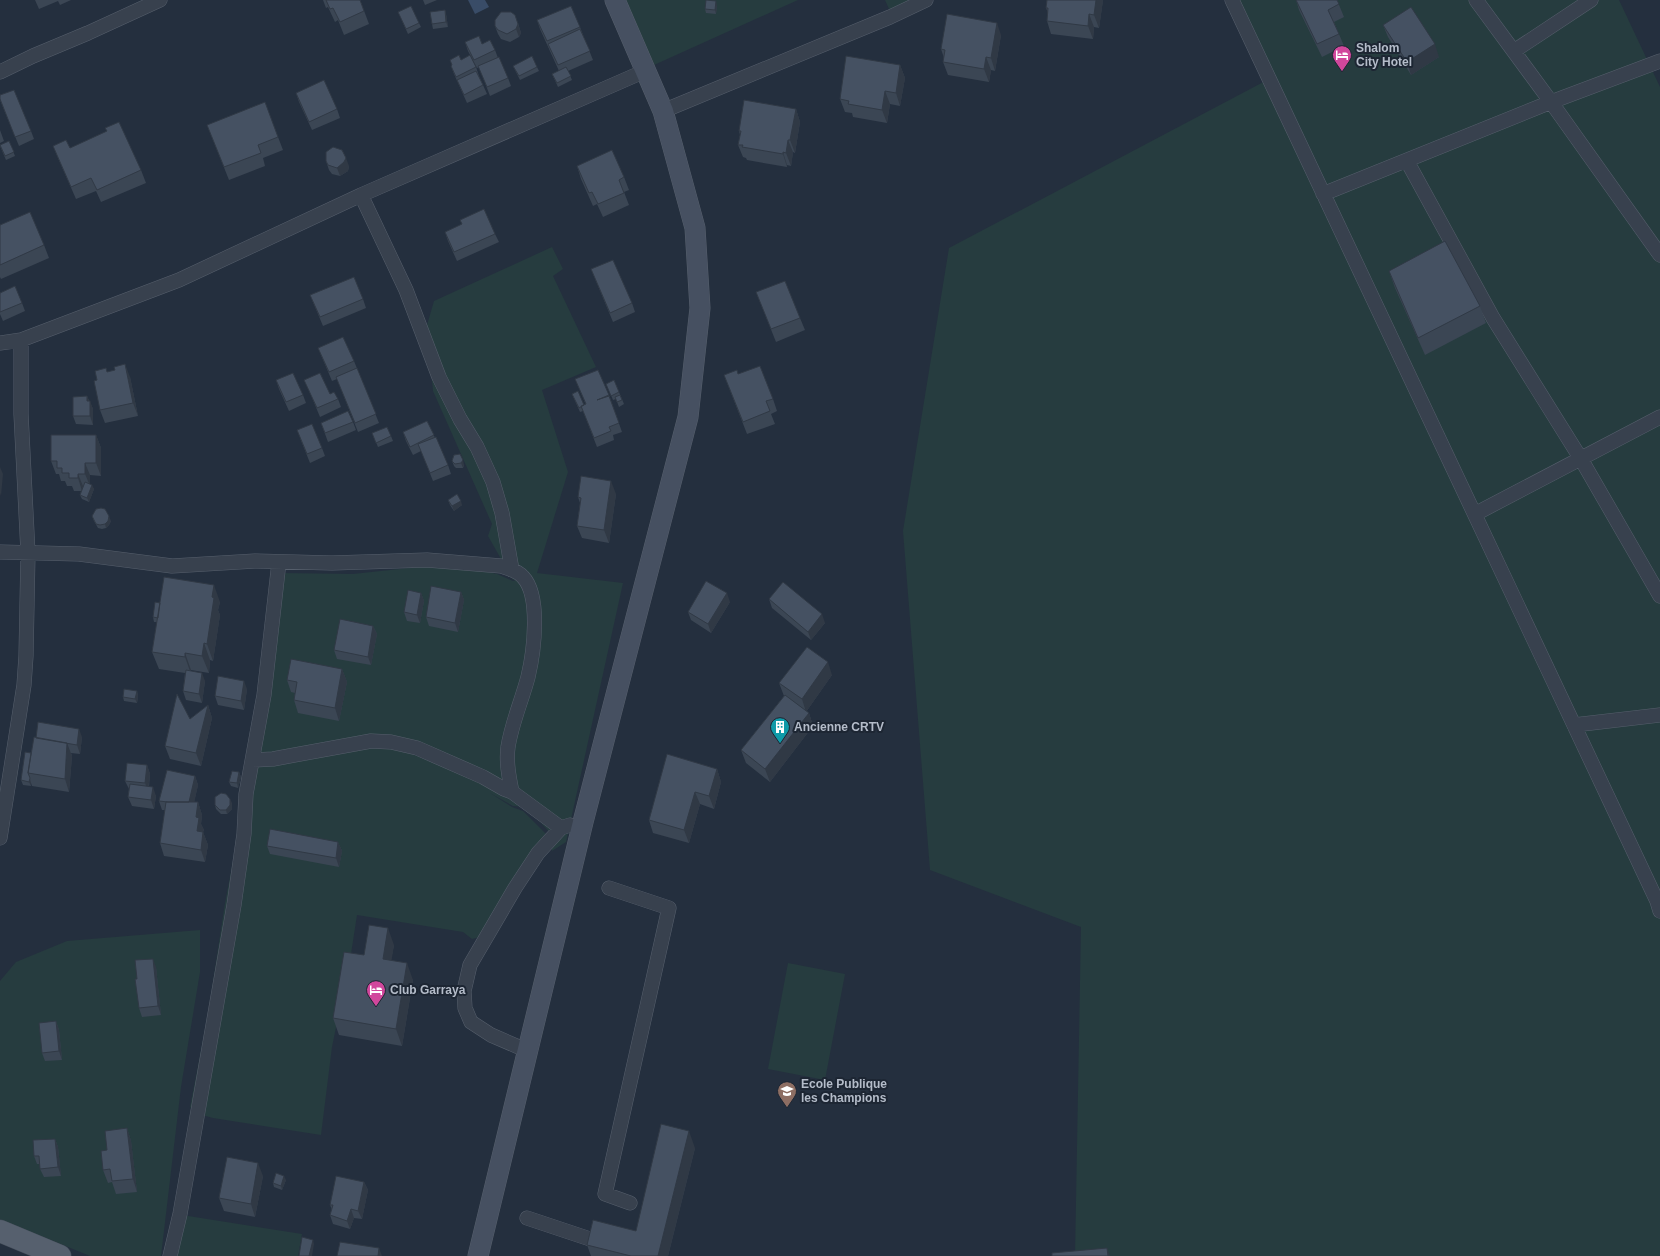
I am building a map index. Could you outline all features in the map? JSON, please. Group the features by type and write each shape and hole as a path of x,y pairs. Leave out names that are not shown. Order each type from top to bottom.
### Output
{"main road":[{"path":"0,1231 60,1256"}],"street":[{"path":"0,72 160,0"},
{"path":"478,1256 583,822 688,417 700,308 695,228 663,111 615,0"},
{"path":"663,111 883,20 926,0"},
{"path":"1232,0 1659,904"},
{"path":"1476,0 1660,255"},
{"path":"1514,51 1591,0"},
{"path":"1323,194 1551,102 1660,61"},
{"path":"0,343 21,340 179,280 361,195 645,71"},
{"path":"1407,161 1493,318 1581,459 1660,596"},
{"path":"361,195 406,290 440,377 460,418 477,447 493,482 502,513 512,570"},
{"path":"0,838 24,685 28,554 21,414 21,340"},
{"path":"1475,514 1660,417"},
{"path":"0,552 28,554 79,554 172,566 254,561 444,561 501,566 512,570 523,576 532,591 535,618 534,644 528,676 512,728 508,748 507,767 512,792"},
{"path":"170,1256 180,1214 234,904 244,834 246,794 254,760 264,695 278,562"},
{"path":"1574,725 1660,715"},
{"path":"254,760 273,759 371,741 391,742 417,748 483,777 512,792 561,828"},
{"path":"528,1051 491,1035 471,1022 465,1008 464,991 470,965 514,888 538,853 561,828 583,822"},
{"path":"609,888 669,908 605,1194 630,1203"},
{"path":"527,1218 590,1240"}],"green space":[{"path":"626,0 798,0 654,65"},
{"path":"885,0 914,0 890,11"},
{"path":"1237,0 1619,0 1660,87 1660,1256 1075,1256 1081,927 930,870 903,531 949,248 1271,78"},
{"path":"552,247 563,269 553,276 596,367 542,390 568,472 537,573 623,583 566,842 552,851 551,834 527,807 513,806 490,793 512,807 523,811 548,836 484,936 472,939 463,932 357,915 349,967 332,1047 321,1135 213,1118 195,1113 190,1107 208,1015 225,903 246,794 278,573 353,574 427,566 483,571 497,574 513,581 524,577 513,580 488,536 492,524 433,391 427,325 434,301"},
{"path":"200,930 200,972 181,1087 161,1256 90,1256 41,1236 0,1227 0,981 16,962 67,941"},
{"path":"788,963 845,974 825,1080 768,1069"},
{"path":"182,1215 302,1234 298,1256 172,1256"}],"water":[{"path":"468,0 485,0 489,7 475,14"}],"building":[{"path":"326,0 360,0 364,11 340,22 333,8 330,9"},
{"path":"706,0 716,1 715,10 705,9"},
{"path":"1047,0 1096,0 1094,15 1089,14 1088,26 1047,21"},
{"path":"1296,0 1337,0 1339,4 1328,10 1339,34 1317,44"},
{"path":"411,6 419,23 406,29 398,12"},
{"path":"571,6 580,27 547,41 537,20"},
{"path":"1411,7 1435,44 1407,62 1383,25"},
{"path":"445,10 446,22 432,24 430,12"},
{"path":"501,12 511,12 515,15 518,24 516,29 507,34 498,30 495,26 495,20"},
{"path":"947,14 997,23 991,58 986,57 984,69 943,62 945,50 941,49"},
{"path":"580,29 590,51 558,65 548,44"},
{"path":"479,36 482,44 490,40 495,50 474,60 465,42"},
{"path":"459,55 461,60 470,55 476,67 456,77 450,60"},
{"path":"532,56 537,67 519,76 513,66"},
{"path":"846,56 900,65 896,93 885,91 882,110 848,104 849,101 840,99"},
{"path":"499,57 508,78 487,87 478,66"},
{"path":"566,67 571,76 557,83 552,74"},
{"path":"476,71 483,85 464,95 457,80"},
{"path":"324,80 337,109 309,122 296,93"},
{"path":"14,90 31,131 15,137 0,99 0,95"},
{"path":"744,100 796,109 786,153 783,152 783,154 738,145"},
{"path":"265,102 278,137 258,145 261,153 224,167 207,125"},
{"path":"119,122 141,170 97,190 91,178 71,187 53,146 66,140 70,148 107,131 105,128"},
{"path":"9,141 14,152 5,156 0,145"},
{"path":"333,147 342,150 346,158 337,168 328,165 326,161 326,152"},
{"path":"612,150 624,177 619,180 624,193 598,204 592,192 589,193 577,166"},
{"path":"484,209 495,234 454,252 445,232 462,224 460,220"},
{"path":"30,212 44,245 0,265 0,225"},
{"path":"1445,241 1480,306 1418,338 1389,271"},
{"path":"613,260 632,303 610,313 591,269"},
{"path":"354,277 363,299 320,317 310,295"},
{"path":"785,281 800,318 771,329 756,292"},
{"path":"15,286 22,303 0,312 0,293"},
{"path":"343,337 354,361 329,372 318,348"},
{"path":"125,364 133,403 100,410 94,381 97,380 95,371 106,368 107,372 115,370 114,367"},
{"path":"760,366 773,399 766,401 770,411 743,422 724,375 737,370 738,374"},
{"path":"357,368 376,414 355,423 336,377"},
{"path":"598,370 609,395 597,400 609,396 619,423 609,427 611,431 594,438 581,406 586,404 575,379"},
{"path":"293,373 303,395 286,402 276,380"},
{"path":"320,373 330,394 334,392 338,399 317,408 304,380"},
{"path":"614,380 619,392 611,396 606,384"},
{"path":"578,391 584,405 579,408 572,394"},
{"path":"620,395 622,400 617,402 615,397"},
{"path":"87,396 87,401 90,401 90,416 73,416 73,397"},
{"path":"348,411 353,422 325,433 321,423"},
{"path":"427,421 434,435 410,447 403,432"},
{"path":"312,424 322,448 307,454 297,430"},
{"path":"387,427 391,436 376,443 372,433"},
{"path":"51,435 96,435 96,463 85,463 85,474 78,474 78,478 69,478 69,473 62,473 62,468 57,468 57,461 51,461"},
{"path":"436,437 448,465 430,473 418,444"},
{"path":"460,454 463,460 461,463 455,464 452,461 454,455"},
{"path":"581,476 611,481 604,530 577,526 581,498 578,497"},
{"path":"85,482 92,485 87,498 80,495"},
{"path":"457,494 461,501 452,506 448,500"},
{"path":"96,509 105,509 109,516 108,521 105,524 100,525 96,524 92,516"},
{"path":"164,577 214,585 212,597 214,598 207,644 204,643 202,656 185,653 185,657 152,652"},
{"path":"706,581 727,593 708,624 688,612"},
{"path":"783,582 822,614 808,632 769,599"},
{"path":"431,586 461,592 455,623 426,617"},
{"path":"408,590 421,593 417,615 404,612"},
{"path":"155,602 160,603 158,618 153,617"},
{"path":"340,619 373,626 368,657 334,650"},
{"path":"807,647 828,662 802,699 779,683"},
{"path":"291,659 342,669 335,708 294,700 297,682 287,680"},
{"path":"186,670 202,673 199,694 183,691"},
{"path":"218,676 244,681 241,701 215,696"},
{"path":"124,689 137,691 135,699 123,697"},
{"path":"177,694 190,719 208,705 196,753 165,746"},
{"path":"785,695 809,713 765,769 741,750"},
{"path":"38,722 79,729 77,745 36,738"},
{"path":"34,737 67,743 65,779 28,773"},
{"path":"25,752 31,753 28,773 30,778 29,782 21,780"},
{"path":"667,754 717,769 709,796 695,792 684,830 649,820"},
{"path":"127,763 147,765 145,783 125,781"},
{"path":"167,770 195,776 189,802 159,801"},
{"path":"232,771 239,772 237,783 229,782"},
{"path":"130,784 153,787 151,800 128,797"},
{"path":"221,793 226,794 230,799 230,805 226,810 220,810 215,805 215,797"},
{"path":"166,802 198,802 196,817 199,818 197,831 203,832 201,850 160,843"},
{"path":"270,829 338,842 336,858 267,846"},
{"name":"Club Garraya","path":"369,925 388,928 383,959 407,963 396,1029 333,1018 344,952 364,955"},
{"path":"153,959 158,1006 139,1008 135,979 137,979 135,960"},
{"path":"56,1021 59,1051 42,1053 39,1023"},
{"path":"661,1124 689,1131 658,1256 631,1256 587,1245 593,1220 636,1231"},
{"path":"127,1128 133,1179 112,1181 110,1169 103,1170 101,1151 107,1150 105,1131"},
{"path":"55,1139 58,1167 40,1169 39,1156 34,1156 33,1140"},
{"path":"227,1157 258,1163 251,1204 219,1198"},
{"path":"276,1173 284,1176 281,1186 273,1183"},
{"path":"336,1176 364,1182 358,1211 351,1209 347,1221 330,1215 333,1205 330,1205"},
{"path":"302,1237 313,1240 309,1256 299,1256"},
{"path":"340,1242 379,1248 378,1256 337,1256"},
{"path":"1107,1248 1108,1256 1052,1256 1052,1253"}],"place":[{"name":"Shalom City Hotel","path":"1342,72"},
{"name":"Ancienne CRTV","path":"780,744"},
{"name":"Club Garraya","path":"376,1007"},
{"name":"Ecole Publique les Champions","path":"787,1108"}]}
